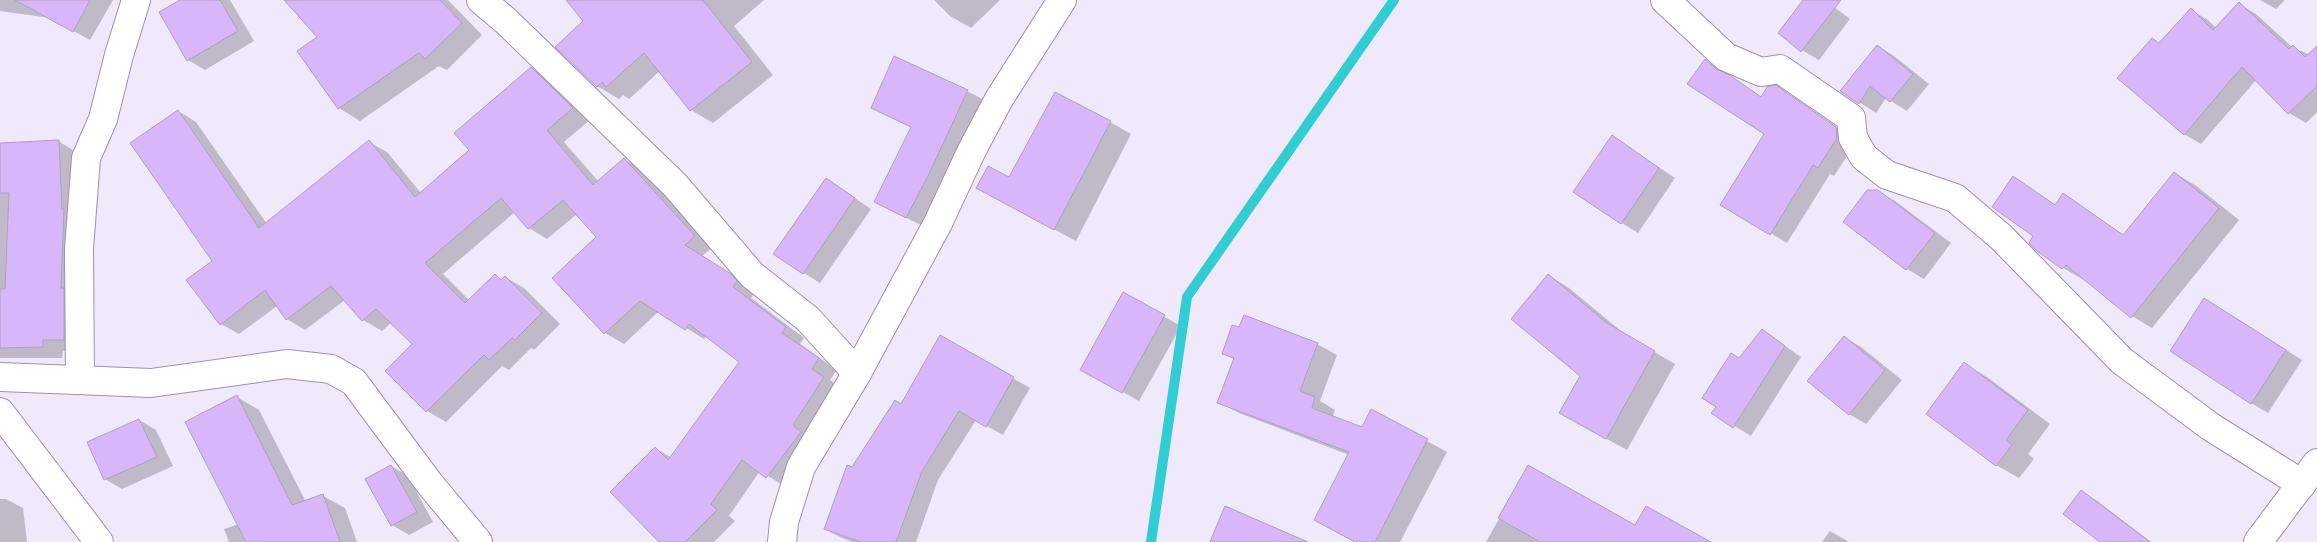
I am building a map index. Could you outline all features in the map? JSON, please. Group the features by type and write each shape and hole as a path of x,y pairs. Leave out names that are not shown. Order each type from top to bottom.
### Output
{"street":[{"path":"80,380 80,249 86,158 103,119 135,0"},
{"path":"481,0 506,21 675,185 752,275 808,319 857,373"},
{"path":"782,542 784,522 801,467 857,373 938,223 972,150 999,99 1062,0"},
{"path":"1665,0 1726,57 1761,72 1780,69 1851,118 1853,138 1864,157 1887,175 1955,198 2002,237 2122,361 2211,427 2309,473 2267,539"},
{"path":"0,377 151,383 287,364 331,369 354,382 429,483 478,542"},
{"path":"0,412 99,542"}],"building":[{"path":"15,0 90,0 73,32"},
{"path":"180,0 220,0 238,31 187,61 159,12"},
{"path":"284,0 440,0 462,23 425,59 419,53 338,109 297,51 317,37"},
{"path":"566,0 703,0 752,62 690,111 644,53 606,87 602,82 597,87 555,47 583,21"},
{"path":"1803,0 1841,0 1801,52 1778,33"},
{"path":"2239,2 2289,49 2293,45 2305,57 2317,46 2317,86 2288,114 2242,67 2184,135 2117,78 2152,38 2159,43 2191,8 2213,30"},
{"path":"1877,45 1913,74 1890,102 1870,86 1859,104 1840,91"},
{"path":"894,56 968,90 906,218 874,202 911,127 871,108"},
{"path":"1705,59 1716,69 1731,76 1761,97 1767,87 1776,85 1836,127 1837,138 1818,168 1813,165 1770,235 1720,205 1764,134 1687,84"},
{"path":"531,67 573,108 547,130 593,185 624,158 695,236 685,245 731,274 737,281 733,287 786,327 782,333 819,358 812,369 824,377 793,425 801,432 766,478 742,460 711,504 717,510 685,542 659,542 610,492 655,447 668,460 739,362 689,324 685,330 640,301 604,334 552,278 596,237 563,200 528,229 501,198 425,263 465,303 495,274 501,280 505,276 542,313 515,340 512,338 489,360 484,355 426,412 385,371 412,344 376,309 362,321 331,286 286,320 265,290 220,325 186,280 212,261 130,143 178,110 259,228 369,140 415,197 469,150 454,133"},
{"path":"1055,92 1111,121 1054,230 976,188 988,166 1009,177"},
{"path":"1612,135 1659,168 1621,224 1573,192"},
{"path":"59,140 62,209 64,209 61,288 64,288 64,340 43,340 43,347 0,348 0,289 5,289 9,193 0,193 0,143"},
{"path":"2174,172 2219,208 2131,318 2066,265 2062,269 2037,251 2029,243 2033,236 1992,207 2013,176 2055,205 2063,193 2123,235"},
{"path":"826,178 855,198 803,274 773,254"},
{"path":"1867,190 1878,190 1935,233 1906,270 1843,222"},
{"path":"1548,274 1607,323 1655,351 1606,439 1559,413 1580,376 1511,319"},
{"path":"1123,292 1165,315 1122,393 1080,370"},
{"path":"2204,298 2286,350 2251,404 2170,351"},
{"path":"1244,315 1318,343 1300,391 1315,397 1312,408 1362,427 1371,409 1428,439 1375,542 1355,542 1314,520 1349,452 1217,403 1234,358 1222,354 1232,325 1239,327"},
{"path":"1762,329 1785,346 1733,428 1711,413 1716,407 1702,398 1731,353 1739,358"},
{"path":"940,335 1014,377 986,427 959,411 922,471 896,542 861,542 824,529 847,465 852,467 895,400 901,404"},
{"path":"1844,336 1885,370 1849,415 1807,381"},
{"path":"1964,362 2028,410 2006,440 2012,445 1996,466 1926,414"},
{"path":"237,395 292,505 323,494 340,542 246,542 185,422"},
{"path":"139,419 157,457 104,480 87,442"},
{"path":"391,465 417,512 391,526 365,479"},
{"path":"1528,465 1635,525 1646,506 1711,542 1540,542 1498,518"},
{"path":"2081,490 2150,542 2100,542 2063,514"},
{"path":"1225,506 1308,542 1210,542"}],"waterway":[{"path":"1151,542 1187,297 1394,0"}]}
